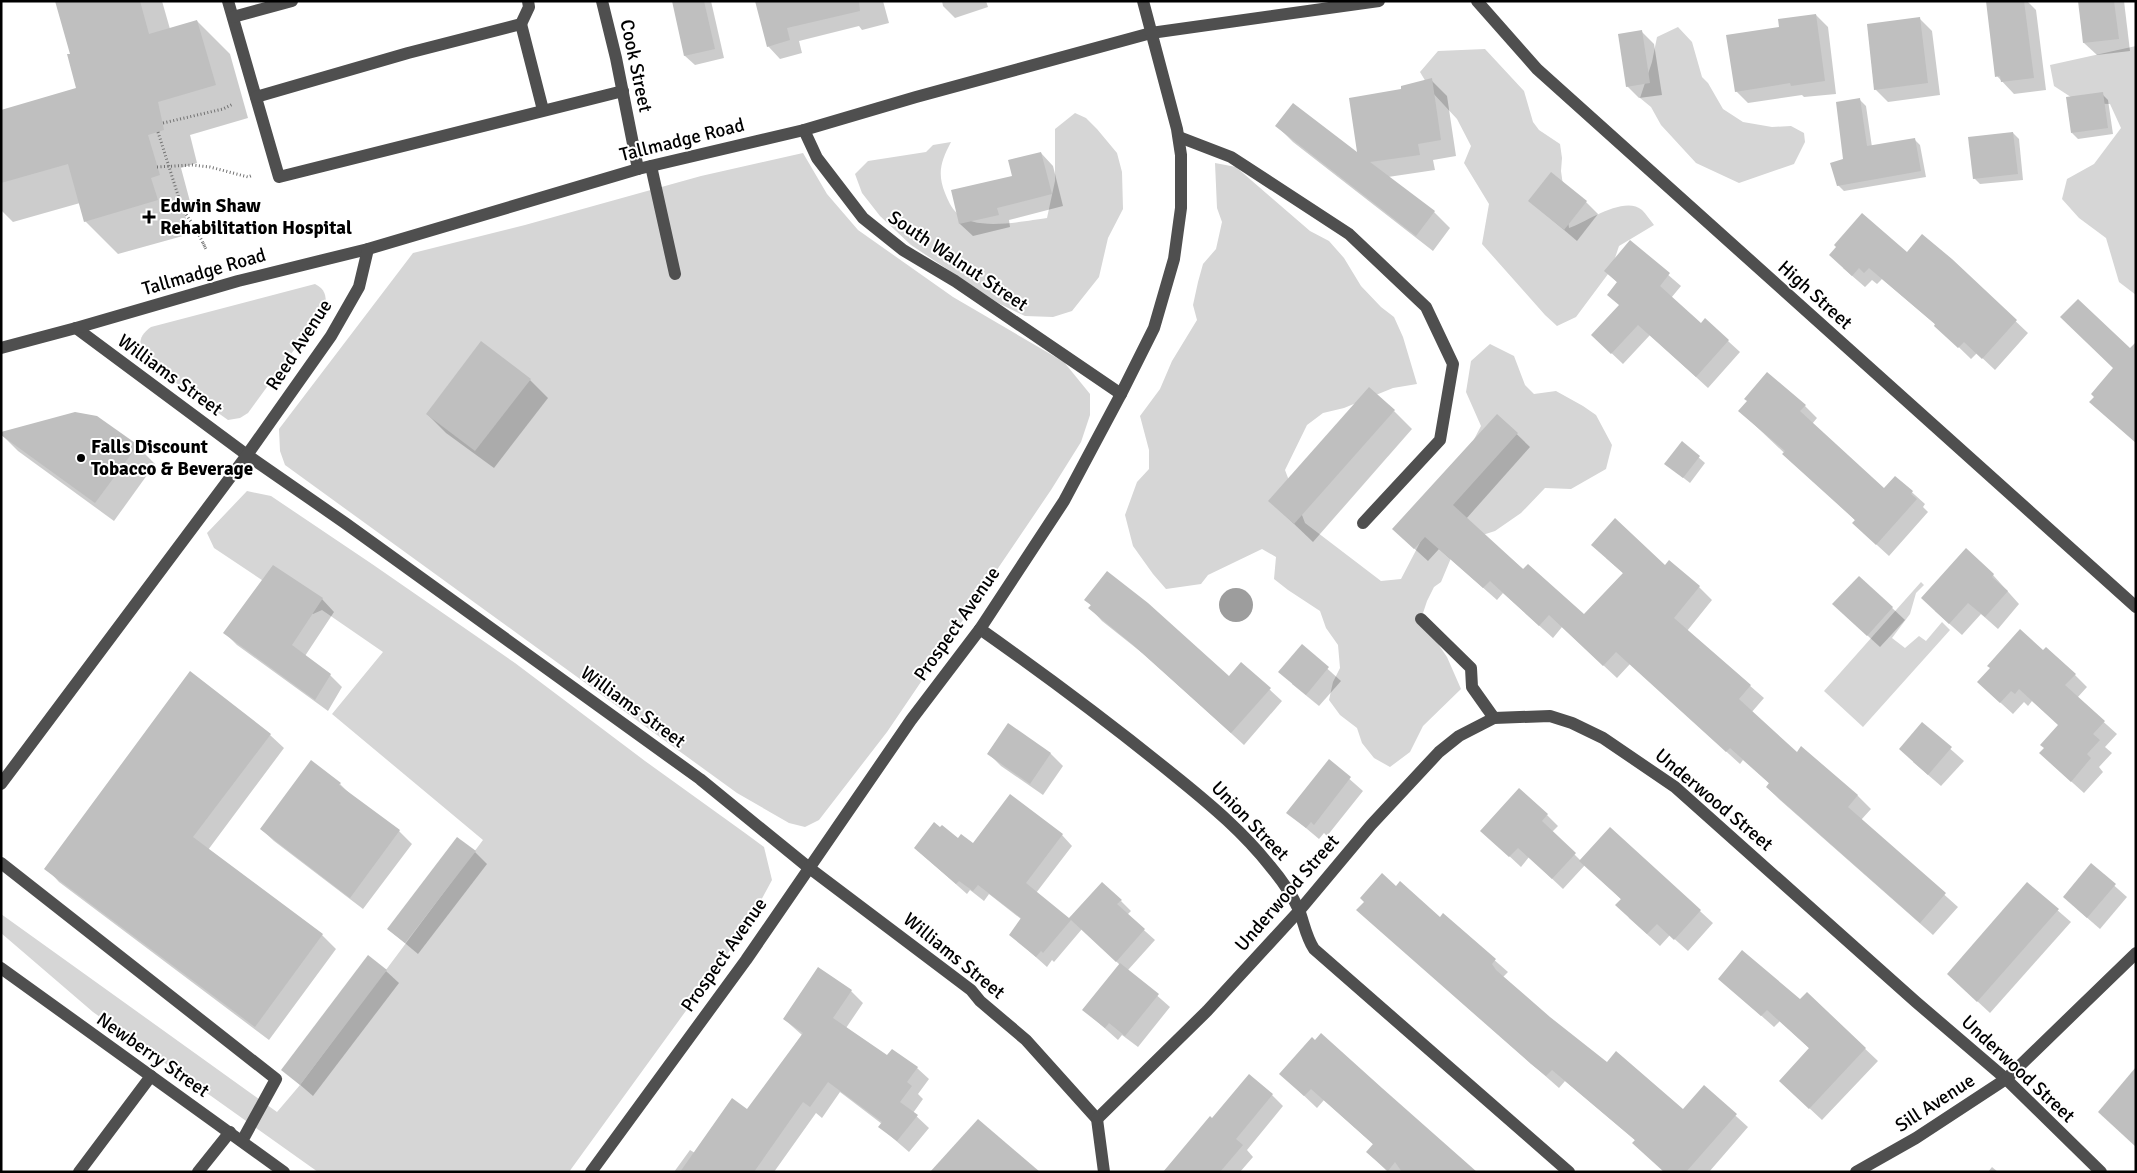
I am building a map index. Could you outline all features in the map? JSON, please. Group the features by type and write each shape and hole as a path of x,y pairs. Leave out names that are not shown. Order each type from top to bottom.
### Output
{"street":[{"path":"228,1 279,177 543,110 623,92"},
{"path":"233,17 292,1"},
{"path":"528,1 530,7 521,24 543,110"},
{"name":"Cook Street","path":"602,1 638,169"},
{"path":"1143,1 1151,34"},
{"name":"Tallmadge Road","path":"1,348 238,281 368,249 638,169 804,130 916,97 1151,34 1378,1"},
{"name":"High Street","path":"1477,1 1537,69 2136,607"},
{"path":"256,97 521,24"},
{"name":"Prospect Avenue","path":"591,1172 746,960 808,867 911,720 980,628 1064,500 1154,328 1174,259 1182,182 1179,137 1151,34"},
{"name":"South Walnut Street","path":"804,130 817,158 862,218 903,250 955,280 1121,394"},
{"path":"1179,137 1231,157 1349,234 1426,307 1453,364 1440,440 1363,523"},
{"path":"651,166 675,274"},
{"name":"Reed Avenue","path":"1,784 247,455 331,336 359,287 368,249"},
{"name":"Williams Street","path":"76,328 247,455 352,528 700,779 808,867 971,990 1026,1040 1097,1119"},
{"path":"1421,619 1471,668 1472,687 1494,718"},
{"name":"Union Street","path":"980,628 1071,694 1225,816 1270,865 1299,911 1307,939 1314,949 1568,1172"},
{"name":"Underwood Street","path":"1097,1119 1201,1017 1299,911 1371,825 1421,770 1460,736 1494,718 1550,716 1595,733 1675,787 1916,1002 2006,1079 2101,1172"},
{"path":"1,863 276,1079 242,1141"},
{"name":"Sill Avenue","path":"1856,1172 1916,1138 2006,1079 2136,953"},
{"name":"Newberry Street","path":"1,968 284,1172"},
{"path":"79,1172 151,1076"},
{"path":"1097,1119 1104,1172"},
{"path":"198,1172 230,1132"}],"path":[{"path":"163,123 223,109 233,104"},
{"path":"158,132 182,208 197,231 206,250 203,243"},
{"path":"157,167 192,165 210,167 248,177 253,175"}],"shaded area":[{"path":"1678,27 1692,42 1702,77 1708,83 1723,109 1743,122 1772,127 1791,126 1804,133 1805,142 1794,164 1739,183 1696,163 1661,125 1651,107 1640,98 1652,62 1657,37"},
{"path":"2136,46 2136,295 2119,282 2106,238 2079,218 2062,199 2067,179 2094,164 2121,128 2110,104 2080,103 2054,86 2050,65"},
{"path":"1485,49 1524,91 1533,122 1539,130 1560,144 1561,171 1569,228 1606,211 1626,206 1634,206 1642,210 1654,225 1619,246 1611,270 1576,317 1557,326 1482,244 1489,204 1464,163 1471,146 1457,119 1432,92 1420,72 1438,51"},
{"path":"1075,113 1086,118 1117,153 1122,172 1123,209 1108,238 1099,277 1072,311 1053,317 1025,316 998,303 911,245 880,216 862,193 855,174 868,161 926,152 933,145 951,142 941,167 941,179 949,201 957,213 965,219 987,224 1013,223 1047,218 1055,181 1055,129"},
{"path":"803,153 827,194 858,230 953,297 1064,362 1090,394 1090,415 1081,442 1051,490 887,732 819,820 805,827 789,823 737,793 285,465 280,451 279,429 413,253 525,225 701,176"},
{"path":"1215,163 1236,167 1310,231 1329,241 1344,258 1361,286 1381,307 1394,317 1403,337 1417,384 1393,388 1344,408 1323,413 1307,425 1285,470 1305,523 1381,581 1401,579 1481,426 1466,392 1471,361 1490,344 1514,356 1525,385 1534,394 1556,391 1596,415 1612,445 1606,469 1571,489 1545,488 1521,513 1495,531 1467,540 1454,551 1441,582 1434,587 1427,601 1421,619 1447,657 1461,689 1423,726 1410,752 1390,767 1374,758 1362,743 1357,728 1340,715 1329,700 1333,682 1340,668 1338,645 1326,628 1320,611 1274,579 1276,557 1262,549 1208,575 1201,584 1166,589 1133,546 1125,515 1137,482 1149,469 1149,450 1140,416 1160,389 1172,361 1197,320 1193,305 1198,282 1203,264 1216,249 1222,222 1217,208"},
{"path":"315,284 324,293 326,306 248,413 240,418 228,420 144,360 140,342 143,334 151,327"},
{"path":"247,491 271,496 372,564 515,663 645,761 764,847 772,880 746,928 569,1172 318,1172 93,1012 1,933 1,914 277,1112 300,1085 483,840 332,714 383,652 322,610 313,614 214,548 207,533"},
{"path":"1921,582 1924,585 1916,593 1910,614 1892,638 1905,648 1919,636 1926,641 1942,622 1950,630 1863,727 1824,691"},
{"path":"1236,588 1243,589 1248,593 1252,598 1252,612 1248,617 1243,621 1236,622 1229,621 1224,617 1220,612 1219,605 1220,598 1224,593 1229,589"}],"building":[{"path":"55,1 140,1 149,34 197,20 216,85 158,102 164,130 148,135 160,175 151,178 158,200 84,222 68,164 1,183 1,110 76,88 67,54 70,54"},
{"path":"672,1 704,1 715,49 684,56"},
{"path":"755,1 859,1 860,11 787,28 790,40 767,47"},
{"path":"1986,1 2024,1 2034,78 2001,82 2000,76 1995,77"},
{"path":"2078,1 2114,1 2119,39 2083,43"},
{"path":"1816,14 1825,81 1791,86 1790,83 1735,92 1726,35 1779,27 1778,19"},
{"path":"1920,17 1928,83 1874,90 1867,24"},
{"path":"1642,30 1650,83 1626,87 1618,34"},
{"path":"1432,78 1441,140 1418,144 1420,155 1370,162 1435,211 1416,236 1275,126 1293,103 1357,152 1349,98 1401,89 1401,86"},
{"path":"2103,92 2108,128 2071,133 2066,97"},
{"path":"1860,98 1867,146 1915,138 1921,171 1837,186 1830,163 1843,159 1836,102"},
{"path":"2013,132 2018,174 1973,179 1968,137"},
{"path":"1041,152 1052,194 997,208 999,215 959,224 951,190 1012,176 1008,160"},
{"path":"1551,172 1587,201 1564,230 1528,201"},
{"path":"1862,213 1907,252 1922,234 1952,259 2017,320 1982,359 1964,342 1958,348 1934,326 1935,324 1869,268 1864,273 1859,268 1852,276 1829,255 1836,247 1834,245"},
{"path":"1630,240 1670,273 1660,286 1701,323 1705,318 1729,340 1696,377 1638,325 1611,354 1591,335 1619,305 1607,295 1617,282 1604,271"},
{"path":"2078,299 2130,348 2136,342 2136,443 2089,402 2094,397 2091,394 2113,368 2060,317"},
{"path":"481,341 531,379 475,451 426,414"},
{"path":"1767,372 1806,405 1800,411 1884,488 1895,476 1913,491 1911,494 1917,499 1876,545 1852,523 1855,520 1782,454 1785,451 1738,411 1747,401 1744,399"},
{"path":"1369,387 1395,410 1294,524 1268,501"},
{"name":"Falls Discount Tobacco & Beverage","path":"75,412 97,416 138,445 95,503 1,435 1,432"},
{"path":"1497,414 1518,433 1453,505 1523,569 1528,564 1584,614 1623,573 1591,545 1615,518 1665,565 1669,560 1700,586 1674,618 1751,685 1739,699 1797,752 1801,746 1858,795 1848,807 1946,893 1920,923 1766,787 1769,783 1730,748 1726,752 1616,652 1603,666 1549,615 1539,626 1490,581 1483,588 1425,537 1414,549 1392,529"},
{"path":"1682,441 1700,456 1683,478 1664,464"},
{"path":"1966,548 1994,574 1992,577 2008,591 1985,617 1968,603 1949,624 1921,598"},
{"path":"273,565 323,598 292,645 331,674 315,700 223,633"},
{"path":"1107,571 1148,603 1229,676 1241,662 1271,688 1231,733 1132,644 1088,608 1091,605 1084,600"},
{"path":"1859,576 1893,607 1867,636 1832,604"},
{"path":"2020,629 2043,650 2046,647 2076,674 2065,685 2105,721 2093,734 2100,740 2087,754 2091,758 2071,782 2039,753 2044,748 2040,745 2058,725 2019,689 2015,694 2011,691 2000,703 1977,682 1990,668 1987,666"},
{"path":"1302,644 1329,667 1306,695 1278,672"},
{"path":"190,671 271,734 193,837 323,934 255,1027 44,869"},
{"path":"1922,722 1952,747 1928,775 1899,749"},
{"path":"1008,723 1051,753 1030,784 987,754"},
{"path":"1329,759 1351,777 1314,825 1311,822 1306,828 1286,813"},
{"path":"311,760 341,783 339,785 400,830 350,898 260,829"},
{"path":"1519,788 1548,814 1542,821 1576,853 1552,879 1518,848 1509,857 1480,831"},
{"path":"1010,794 1063,834 1026,883 1069,918 1102,882 1122,900 1117,904 1145,929 1116,962 1071,920 1043,953 1041,951 1036,957 1009,935 1021,918 978,885 973,891 959,881 956,884 914,848 934,822 940,827 942,825 958,838 961,834 973,843"},
{"path":"1610,827 1701,910 1674,940 1657,924 1647,934 1615,905 1621,899 1579,861"},
{"path":"457,837 476,851 405,943 387,929"},
{"path":"2091,863 2116,884 2087,918 2063,897"},
{"path":"1382,873 1396,886 1400,881 1440,917 1443,913 1496,959 1492,964 1496,970 1550,1017 1607,1062 1616,1051 1683,1109 1704,1085 1737,1114 1686,1172 1664,1172 1632,1143 1635,1140 1552,1070 1546,1076 1531,1064 1356,910 1364,902 1360,898"},
{"path":"2027,882 2059,909 1977,1002 1947,974"},
{"path":"1742,950 1800,999 1807,992 1866,1048 1809,1109 1779,1081 1809,1048 1767,1010 1761,1016 1718,979"},
{"path":"368,955 387,970 300,1085 281,1070"},
{"path":"1120,963 1159,994 1125,1036 1109,1023 1105,1028 1082,1010"},
{"path":"818,967 852,990 833,1018 887,1055 892,1049 918,1067 907,1082 912,1086 900,1102 918,1115 897,1141 878,1127 882,1122 828,1082 810,1107 803,1102 754,1172 680,1172 732,1098 747,1109 803,1033 783,1019"},
{"path":"1321,1033 1477,1172 1402,1172 1395,1162 1388,1171 1366,1152 1373,1144 1311,1089 1304,1096 1279,1074 1312,1037 1315,1040"},
{"path":"2136,1067 2136,1147 2098,1112"},
{"path":"1249,1074 1273,1094 1236,1139 1243,1145 1220,1172 1163,1172 1210,1116 1212,1118"},
{"path":"978,1119 1040,1172 930,1172"}],"place":[{"name":"Edwin Shaw Rehabilitation Hospital","path":"149,217"},
{"name":"Falls Discount Tobacco & Beverage","path":"81,458"}]}
